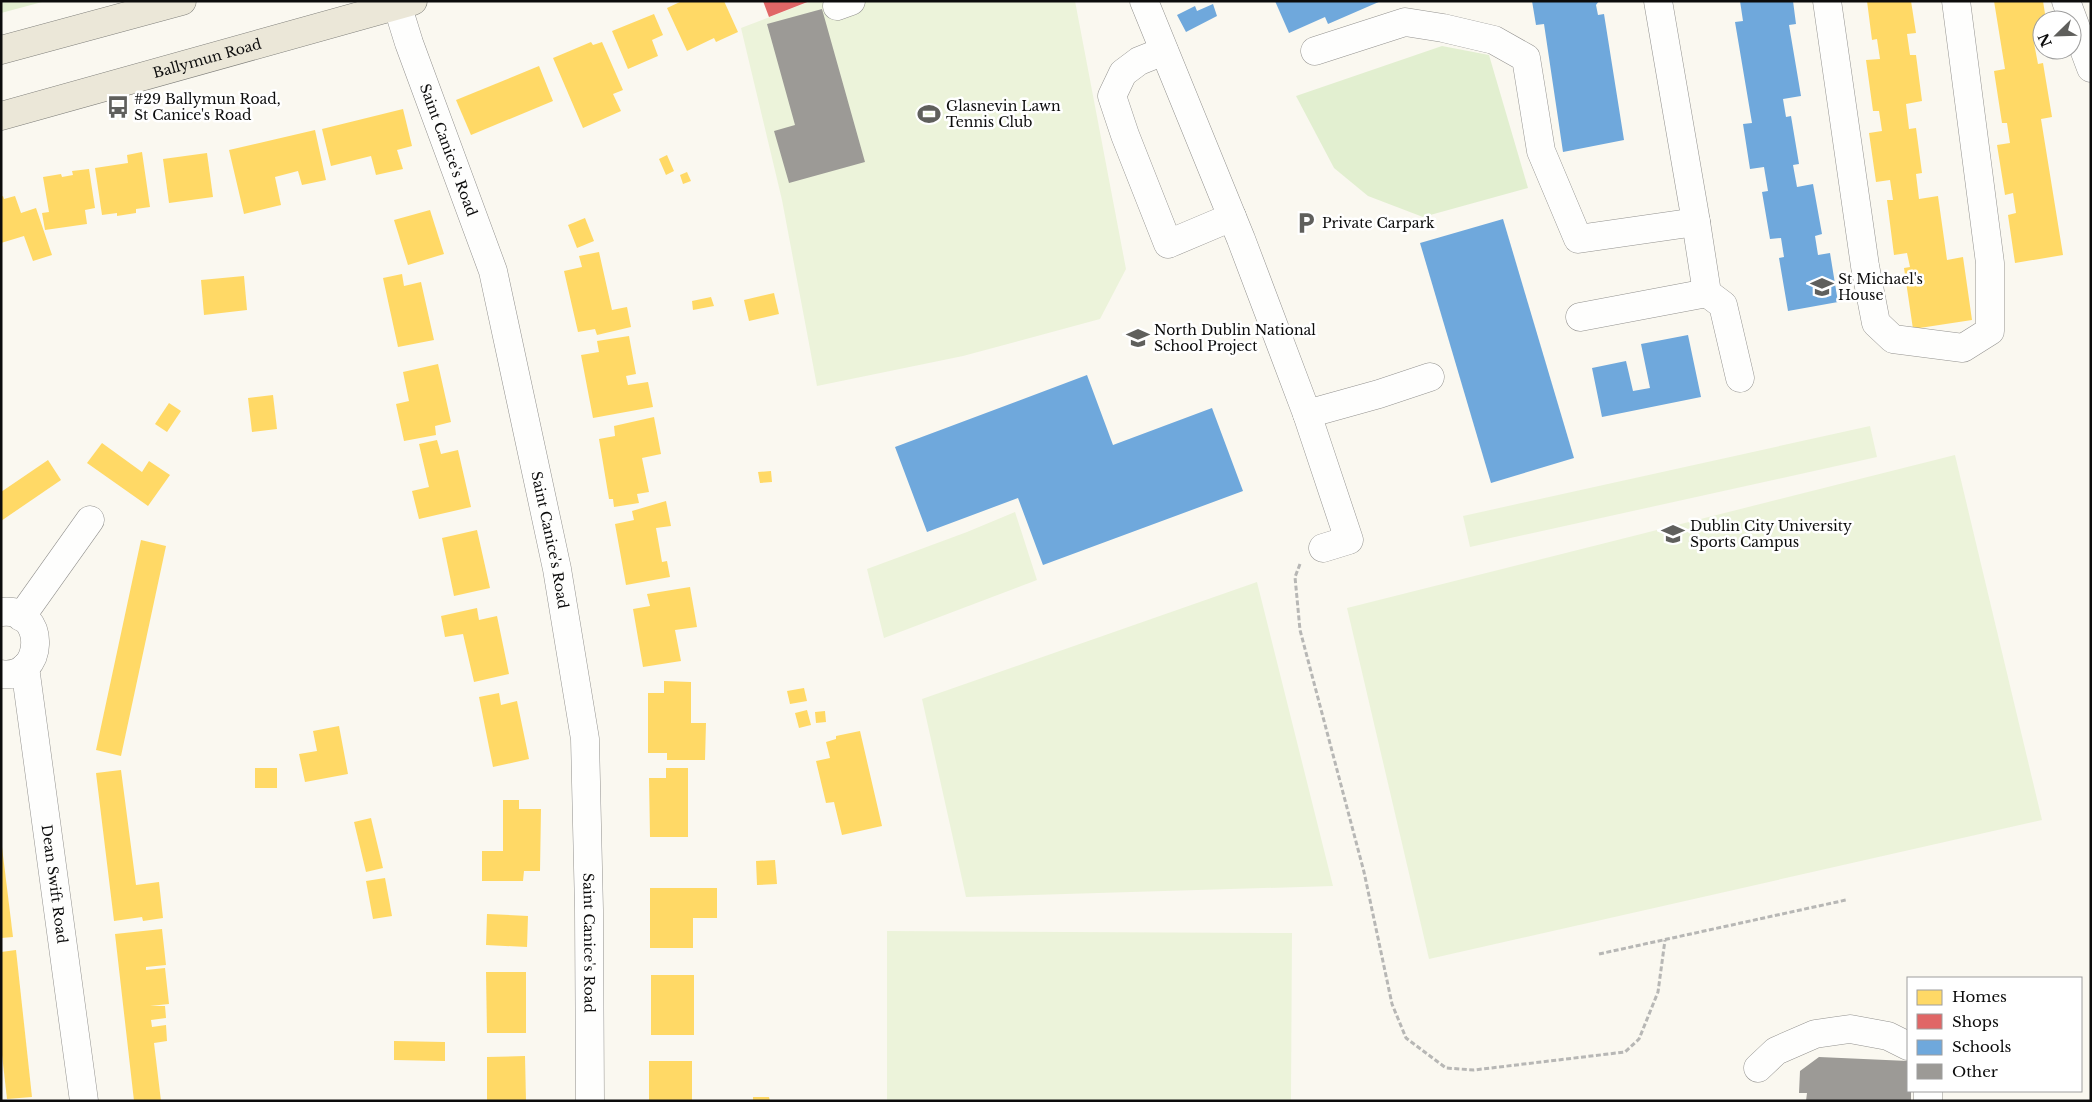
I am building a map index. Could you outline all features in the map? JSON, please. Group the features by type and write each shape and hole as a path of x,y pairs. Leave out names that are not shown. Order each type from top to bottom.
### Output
{"main road":[{"path":"1,50 182,1"},
{"name":"Ballymun Road","path":"1,116 402,3"}],"street":[{"path":"1144,1 1232,217 1307,414 1350,540 1323,548"},
{"path":"1658,1 1696,222 1706,292 1723,305 1740,378"},
{"path":"1827,1 1865,266 1876,323 1893,339 1963,348 1990,331 1990,263 1956,1"},
{"path":"2066,1 2091,68"},
{"name":"Saint Canice's Road","path":"402,3 409,43 493,271 557,569 585,740 589,919 590,1101"},
{"path":"1315,51 1405,22 1444,28 1494,40 1526,58 1541,151 1578,239 1696,222"},
{"path":"1164,51 1139,61 1123,73 1112,96 1168,244 1232,217"},
{"path":"1580,317 1706,292"},
{"path":"1307,414 1379,394 1430,377"},
{"path":"13,670 34,655 36,643 34,631 28,622 11,614 90,520"},
{"name":"Dean Swift Road","path":"13,670 84,1101"},
{"path":"1758,1068 1776,1050 1815,1034 1850,1029 1888,1036 1907,1046"}],"path":[{"path":"1323,548 1300,564 1295,577 1300,630 1364,872 1392,1004 1406,1038 1446,1068 1474,1070 1625,1052 1639,1039 1658,992 1665,940"},
{"path":"1599,954 1846,900"}],"green space":[{"path":"1,1 46,1 1,13"},
{"name":"Glasnevin Lawn Tennis Club","path":"811,1 1075,1 1126,269 1100,319 963,356 817,386 782,200 741,28"},
{"path":"1442,46 1489,55 1528,188 1423,217 1368,196 1334,168 1296,96"},
{"path":"1870,426 1877,457 1470,547 1463,516"},
{"path":"1955,455 2042,820 1429,959 1347,608"},
{"path":"1015,512 1037,580 884,638 867,569"},
{"path":"1257,582 1333,886 966,897 922,699"},
{"path":"887,931 1292,933 1291,1101 887,1101"}],"building: Homes":[{"path":"682,1 724,1 738,32 716,42 714,38 687,51 667,8"},
{"path":"1867,1 1911,1 1916,33 1907,34 1910,55 1916,55 1922,101 1906,104 1909,129 1916,128 1922,173 1916,174 1919,199 1938,196 1947,260 1963,257 1972,320 1913,329 1904,268 1910,267 1907,253 1894,255 1887,200 1893,200 1890,180 1876,182 1869,133 1882,131 1879,111 1873,111 1866,60 1880,59 1877,39 1872,40"},
{"path":"1994,1 2043,1 2044,10 2032,10 2032,60 2037,60 2038,64 2043,63 2052,117 2041,119 2063,255 2015,263 2008,215 2016,213 2013,193 2005,195 1997,145 2010,143 2007,123 2002,123 1994,71 2005,69"},
{"path":"654,14 663,35 652,40 658,56 628,69 612,31"},
{"path":"591,42 593,45 602,42 623,90 613,94 621,111 583,128 553,58"},
{"path":"539,66 553,101 471,135 456,100"},
{"path":"403,109 412,146 397,150 403,169 376,175 371,156 331,166 322,129"},
{"path":"315,130 326,180 302,185 298,171 275,177 281,205 244,214 229,150"},
{"path":"142,152 150,207 136,209 136,213 117,216 117,213 102,215 95,168 128,163 127,155"},
{"path":"207,153 213,197 169,203 163,159"},
{"path":"667,155 674,171 666,175 659,159"},
{"path":"89,169 95,208 85,210 87,224 45,230 42,213 49,212 43,177 61,174 62,177 73,175 72,171"},
{"path":"687,172 691,181 683,184 680,175"},
{"path":"3,196 4,199 15,196 21,213 36,208 52,255 33,261 24,236 1,243 1,197"},
{"path":"430,210 444,254 408,265 394,220"},
{"path":"585,218 594,241 577,248 568,225"},
{"path":"599,252 612,310 627,307 631,327 597,335 595,329 578,332 564,271 582,267 579,256"},
{"path":"402,274 404,286 421,282 434,340 398,347 383,278"},
{"path":"244,276 247,310 204,315 201,280"},
{"path":"774,293 779,314 749,321 744,300"},
{"path":"711,297 714,306 693,310 692,301"},
{"path":"629,336 636,374 626,376 628,385 648,382 653,407 593,418 581,355 599,352 597,341"},
{"path":"438,364 451,422 435,426 436,435 404,441 396,404 409,401 403,372"},
{"path":"273,395 277,429 252,432 248,398"},
{"path":"169,403 181,411 167,432 155,424"},
{"path":"654,417 661,454 642,458 649,492 637,494 639,503 614,507 613,499 609,499 599,439 615,436 614,426"},
{"path":"437,440 441,454 458,450 471,507 419,519 412,491 429,487 419,444"},
{"path":"102,443 142,472 149,461 170,475 148,506 87,463"},
{"path":"48,460 61,480 1,521 1,492"},
{"path":"771,471 772,482 760,483 758,472"},
{"path":"666,501 671,526 656,528 662,562 667,561 670,577 626,585 615,524 634,520 632,511"},
{"path":"477,530 490,588 454,596 442,538"},
{"path":"141,540 166,546 121,756 96,750"},
{"path":"690,587 697,627 675,630 681,661 643,667 633,609 650,606 647,594"},
{"path":"477,608 479,620 497,616 509,674 474,682 463,634 445,637 441,616"},
{"path":"664,681 691,682 691,723 706,723 705,760 667,760 667,753 648,753 648,693 664,693"},
{"path":"804,688 807,701 790,704 787,691"},
{"path":"499,693 501,705 517,701 529,759 493,767 479,697"},
{"path":"807,710 811,725 799,728 795,713"},
{"path":"825,711 826,722 816,723 815,712"},
{"path":"339,726 348,774 305,782 299,754 317,751 313,731"},
{"path":"860,731 882,826 842,835 834,802 826,803 816,761 830,758 826,742 836,739 836,736"},
{"path":"255,768 277,768 277,788 255,788"},
{"path":"666,768 688,768 688,837 650,837 649,778 666,778"},
{"path":"121,770 136,885 159,882 163,918 143,921 142,917 114,921 96,773"},
{"path":"503,800 519,800 519,809 541,809 540,871 524,871 523,881 482,881 482,851 503,851"},
{"path":"371,818 383,868 366,872 354,822"},
{"path":"1,839 13,937 1,938"},
{"path":"775,860 777,884 757,885 756,861"},
{"path":"385,878 392,916 373,919 366,881"},
{"path":"650,888 717,888 717,918 693,918 693,948 650,948"},
{"path":"487,914 528,916 527,947 486,945"},
{"path":"162,929 166,965 146,967 146,970 165,968 169,1004 150,1006 165,1006 166,1018 151,1020 152,1027 166,1025 167,1041 154,1043 161,1101 134,1101 115,934"},
{"path":"16,950 32,1097 7,1099 1,1046 1,952"},
{"path":"486,972 526,972 526,1033 487,1033"},
{"path":"651,975 694,975 694,1035 651,1035"},
{"path":"394,1041 445,1042 445,1061 394,1060"},
{"path":"525,1056 526,1101 487,1101 487,1057"},
{"path":"649,1061 692,1061 692,1101 649,1101"},
{"path":"753,1097 769,1097 770,1101 753,1101"}],"building: Shops":[{"path":"763,1 810,1 769,17"}],"building: Schools":[{"path":"1275,1 1381,1 1328,24 1325,17 1289,33"},
{"path":"1532,1 1599,1 1596,5 1598,15 1604,14 1624,140 1563,152 1544,24 1536,25"},
{"path":"1740,1 1793,1 1796,24 1789,25 1801,96 1783,99 1786,117 1791,116 1799,164 1793,165 1797,187 1813,184 1822,234 1815,236 1818,255 1830,253 1838,302 1788,311 1779,258 1784,257 1781,238 1770,239 1762,192 1768,191 1764,167 1750,169 1743,124 1752,123 1735,22 1743,21"},
{"path":"1213,4 1217,16 1186,32 1177,15 1195,6 1197,11"},
{"path":"1503,219 1574,458 1491,483 1420,243"},
{"path":"1688,335 1701,397 1602,417 1592,368 1626,361 1633,391 1650,388 1641,344"},
{"path":"1087,375 1113,445 1212,408 1243,491 1043,565 1018,498 927,532 895,447"}],"building: Other":[{"path":"822,9 865,162 789,183 774,131 795,125 767,24"},
{"path":"1819,1057 1907,1061 1907,1092 1911,1092 1911,1101 1806,1101 1807,1093 1799,1093 1800,1071"}],"place":[{"name":"#29 Ballymun Road, St Canice's Road","path":"118,107"},
{"name":"Glasnevin Lawn Tennis Club","path":"929,114"},
{"name":"Private Carpark","path":"1306,223"},
{"name":"St Michael's House","path":"1822,287"},
{"name":"North Dublin National School Project","path":"1138,338"},
{"name":"Dublin City University Sports Campus","path":"1673,534"}]}
